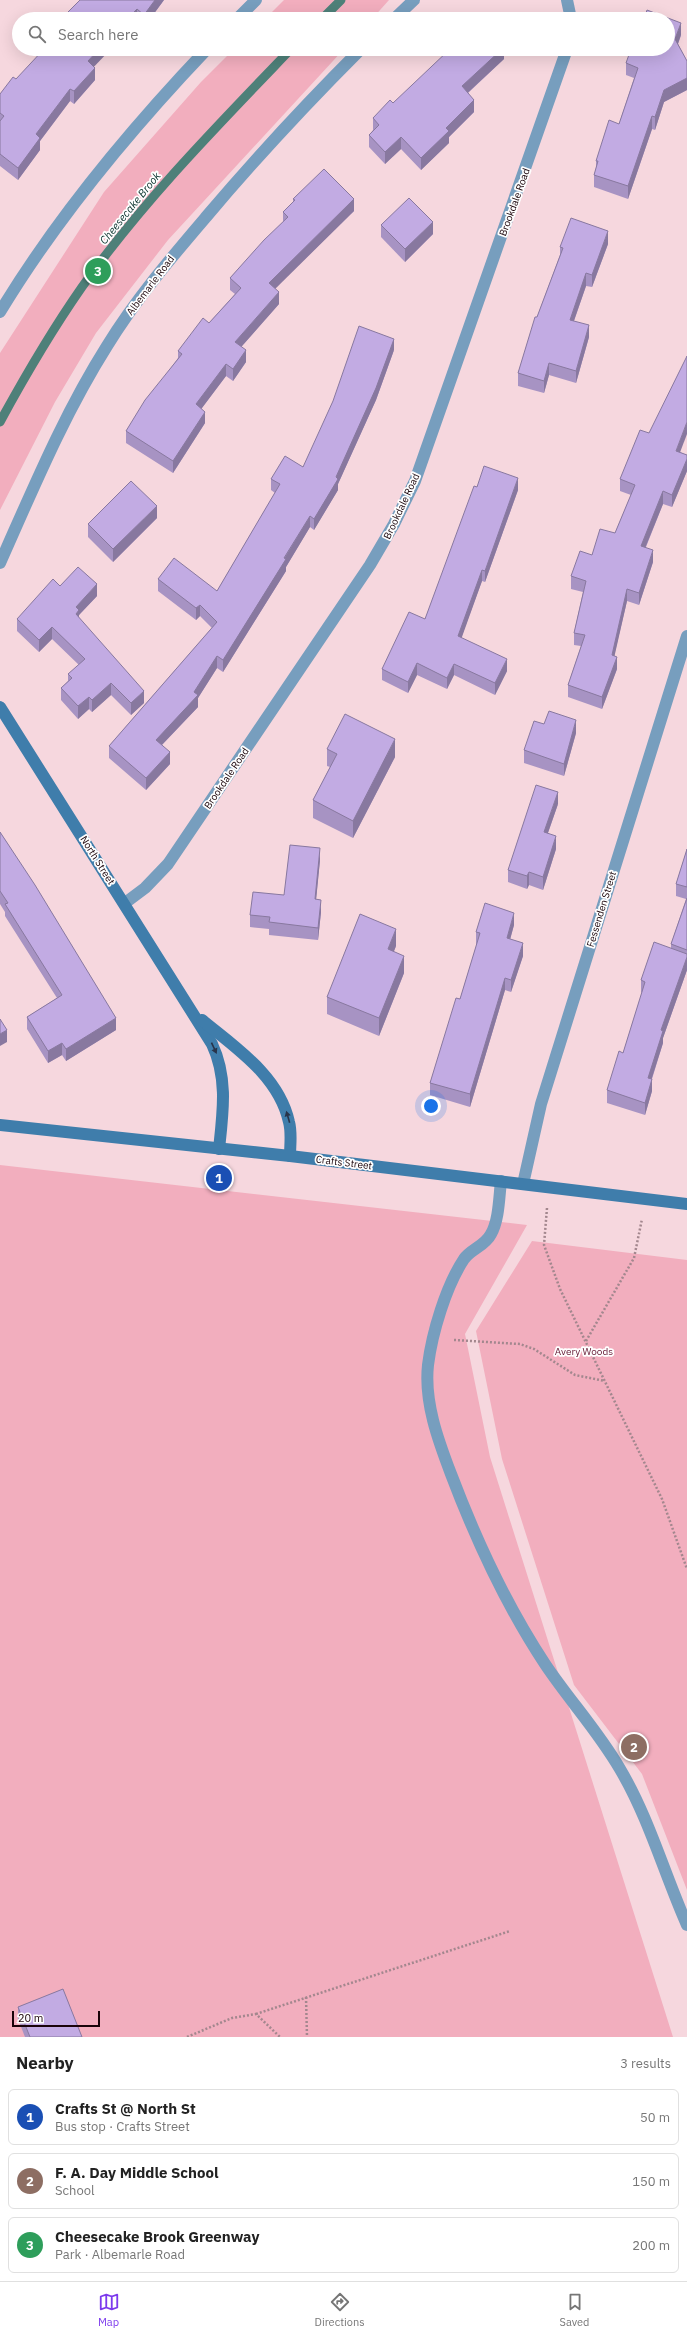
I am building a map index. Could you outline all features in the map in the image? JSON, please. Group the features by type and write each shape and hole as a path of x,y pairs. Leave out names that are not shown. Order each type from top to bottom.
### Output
{"main road":[{"name":"North Street","path":"0,707 195,1014 212,1044 222,1070 223,1107 219,1149"},
{"name":"North Street","path":"195,1014 244,1054 274,1088 285,1109 290,1123 290,1156"},
{"name":"Crafts Street","path":"0,1125 290,1156 687,1204"}],"street":[{"path":"244,12 256,0"},
{"path":"401,12 414,0"},
{"path":"567,0 570,12"},
{"path":"0,312 41,247 93,180 149,112 201,56"},
{"name":"Albemarle Road","path":"0,563 64,422 96,365 124,320 172,257 239,178 354,56"},
{"name":"Brookdale Road","path":"125,903 145,888 168,864 370,565 394,524 417,473 565,56"},
{"name":"Fessenden Street","path":"523,1184 541,1104 687,636"},
{"path":"500,1181 495,1222 491,1235 470,1253 461,1264 446,1298 434,1337 428,1372 431,1408 442,1449 470,1524 496,1579 529,1640 620,1770 653,1837 687,1925"}],"path":[{"path":"548,1187 544,1245 560,1289 662,1499 687,1568"},
{"path":"586,1341 634,1258 646,1199"},
{"path":"434,1337 520,1344 534,1348 575,1375 606,1381"},
{"path":"187,2037 232,2018 256,2014 510,1931"},
{"path":"306,1997 307,2037"},
{"path":"256,2014 280,2037"}],"green space":[{"path":"284,0 389,0 378,12 272,12"},
{"path":"227,56 338,56 168,240 96,333 55,402 0,510 0,353 104,192 201,82"},
{"path":"0,1165 527,1225 465,1334 490,1457 673,2037 0,2037"},
{"name":"Avery Woods","path":"532,1241 687,1260 687,1890 642,1774 574,1685 502,1459 476,1331"}],"building":[{"path":"80,0 155,0 146,12 140,12 137,9 134,12 68,12"},
{"path":"675,21 681,23 675,39"},
{"path":"675,39 687,61 687,78 664,90 655,117 652,116 628,186 594,175 598,161 596,161 609,120 619,124 638,68 626,63 628,56 675,56"},
{"path":"37,56 93,56 88,61 95,68 74,91 70,89 36,134 40,138 18,168 0,154 0,121 4,116 0,113 0,94 13,77 16,79"},
{"path":"443,56 494,56 462,86 474,100 446,128 449,131 421,158 401,137 385,152 369,135 379,125 373,118 390,100 393,103"},
{"path":"324,169 354,199 269,283 279,292 235,342 246,350 233,369 226,364 196,404 205,412 173,461 126,431 145,400 182,354 178,351 203,318 209,323 241,288 230,278 264,240 288,217 283,212 295,200 293,199"},
{"path":"409,198 433,222 405,249 381,225"},
{"path":"571,218 608,231 592,275 586,273 570,320 589,325 576,371 549,363 544,381 518,373 535,317 537,317 563,248 560,247"},
{"path":"359,326 394,339 376,388 336,477 338,479 314,519 310,516 284,558 286,559 223,660 217,656 194,692 198,695 156,740 170,752 146,778 109,746 217,622 200,605 196,608 158,579 174,558 217,591 280,484 271,479 285,456 303,467 333,401"},
{"path":"687,356 687,422 676,451 687,455 687,459 672,495 663,491 641,546 653,550 639,593 627,589 612,655 617,657 602,697 568,685 585,635 574,633 586,581 571,576 580,551 592,555 600,529 615,533 635,485 620,479 640,430 649,433"},
{"path":"484,466 518,478 485,571 482,570 458,636 507,659 495,683 454,664 447,678 417,663 408,682 382,669 409,612 425,619 474,486 477,487"},
{"path":"131,481 157,506 113,549 88,524"},
{"path":"78,567 97,584 76,607 79,610 76,614 144,691 131,703 111,683 92,700 89,697 78,706 61,688 72,678 68,674 85,659 52,627 39,640 17,619 53,579 60,586"},
{"path":"549,711 576,720 564,764 524,750 534,721 544,724"},
{"path":"345,714 395,739 353,821 313,800 337,754 327,749"},
{"path":"536,785 558,792 544,832 556,836 543,877 529,872 527,876 508,870"},
{"path":"0,832 35,885 116,1018 66,1049 62,1043 48,1051 27,1017 62,995 5,904 8,903 0,891"},
{"path":"290,845 320,848 315,899 321,900 318,928 269,922 270,917 250,915 253,892 284,895"},
{"path":"687,849 687,887 676,884"},
{"path":"687,898 687,950 671,944"},
{"path":"485,903 514,913 507,938 523,943 511,980 505,978 470,1094 430,1083 456,998 460,999 480,933 476,932"},
{"path":"360,914 396,929 388,949 404,956 379,1018 327,997"},
{"path":"654,942 687,954 687,957 661,1030 663,1031 648,1078 652,1079 645,1103 607,1090 619,1051 623,1053 645,982 641,980"},
{"path":"0,1019 7,1030 0,1034"},
{"path":"63,1989 82,2037 30,2037 18,2007"}],"waterway":[{"name":"Cheesecake Brook","path":"329,12 341,0"},
{"name":"Cheesecake Brook","path":"0,422 49,336 82,287 130,224 182,164 284,56"}],"place":[{"name":"Cheesecake Brook Greenway","path":"98,271"},
{"name":"Crafts St @ North St","path":"219,1178"},
{"name":"F. A. Day Middle School","path":"634,1747"}]}
